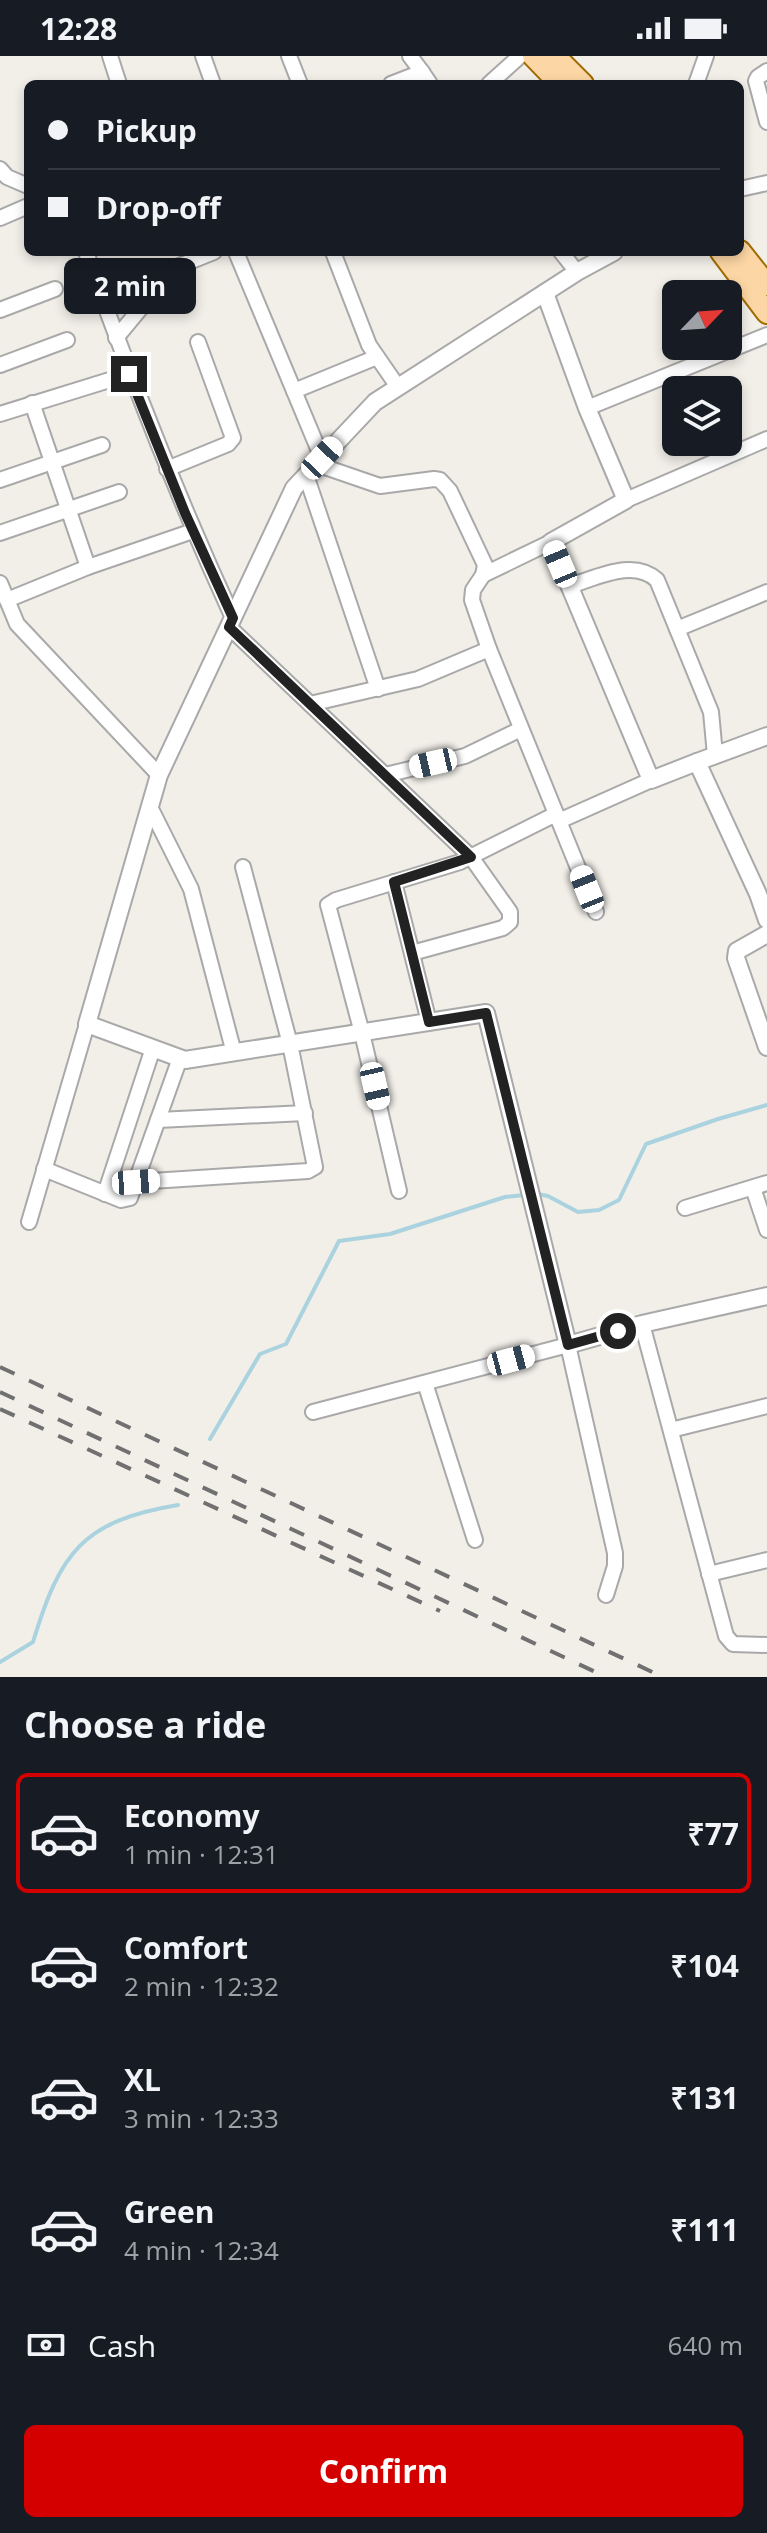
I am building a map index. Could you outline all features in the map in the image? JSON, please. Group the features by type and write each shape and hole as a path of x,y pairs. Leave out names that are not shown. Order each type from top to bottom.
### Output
{"main road":[{"path":"533,56 556,80"},
{"path":"555,56 579,80"},
{"path":"724,256 767,313"},
{"path":"744,256 767,285"}],"street":[{"path":"110,56 118,80"},
{"path":"203,56 212,80"},
{"path":"289,56 298,80"},
{"path":"410,56 426,78"},
{"path":"493,80 520,56"},
{"path":"697,80 706,56"},
{"path":"767,71 756,81 767,122"},
{"path":"0,169 7,177 24,184"},
{"path":"744,188 767,183"},
{"path":"0,218 24,208"},
{"path":"87,256 129,374 231,623 310,704 471,857 510,912 510,922 503,928 412,953"},
{"path":"116,338 174,268 204,256"},
{"path":"238,256 294,391 378,689"},
{"path":"335,256 367,341 398,387"},
{"path":"564,256 577,272"},
{"path":"29,1222 159,775 294,488 375,402 607,256"},
{"path":"0,310 55,289"},
{"path":"545,293 587,408 626,500"},
{"path":"587,408 767,335"},
{"path":"0,365 67,340"},
{"path":"167,469 228,444 233,438 198,342"},
{"path":"294,391 377,357"},
{"path":"0,414 129,374"},
{"path":"32,403 88,567"},
{"path":"483,575 626,500 767,439"},
{"path":"0,480 102,445"},
{"path":"314,466 380,486 440,480 450,491 485,565 483,575 471,595 489,649 596,912"},
{"path":"0,533 119,492"},
{"path":"7,600 88,567 193,531"},
{"path":"551,542 651,780"},
{"path":"569,586 629,569 640,569 657,580 711,712 715,755"},
{"path":"0,583 7,600 7,618 24,632 159,775"},
{"path":"677,629 767,592"},
{"path":"310,704 418,679 489,649"},
{"path":"385,775 465,756 521,729"},
{"path":"399,1191 328,905 471,857 557,818 767,736"},
{"path":"697,762 762,893 767,920"},
{"path":"150,807 191,889 234,1053"},
{"path":"136,1182 308,1171 315,1167 290,1044 243,867"},
{"path":"394,882 429,1022"},
{"path":"767,934 741,947 736,958 767,1047"},
{"path":"87,1024 185,1060 486,1013 568,1345 615,1553 615,1566 606,1595"},
{"path":"105,1194 153,1048"},
{"path":"44,1169 105,1194 126,1200 130,1198 180,1058"},
{"path":"158,1120 305,1113"},
{"path":"685,1208 760,1185 767,1230"},
{"path":"313,1412 642,1324 767,1296"},
{"path":"642,1324 729,1641 740,1645 767,1645"},
{"path":"425,1383 475,1540"},
{"path":"671,1430 767,1406"},
{"path":"709,1574 767,1560"}],"waterway":[{"path":"537,1194 548,1196 578,1212 599,1210 619,1200 646,1144 767,1105"},
{"path":"210,1439 260,1354 286,1344 339,1241 390,1234 505,1197 524,1195"},
{"path":"0,1662 33,1642 54,1585 65,1564 80,1546 97,1532 119,1521 178,1505"}],"railway":[{"path":"0,1367 663,1677"},
{"path":"0,1392 606,1677"},
{"path":"0,1409 440,1611"}],"route":[{"path":"129,374 185,513 233,618 229,627 471,857 394,882 429,1022 486,1013 568,1345 618,1331"}]}
